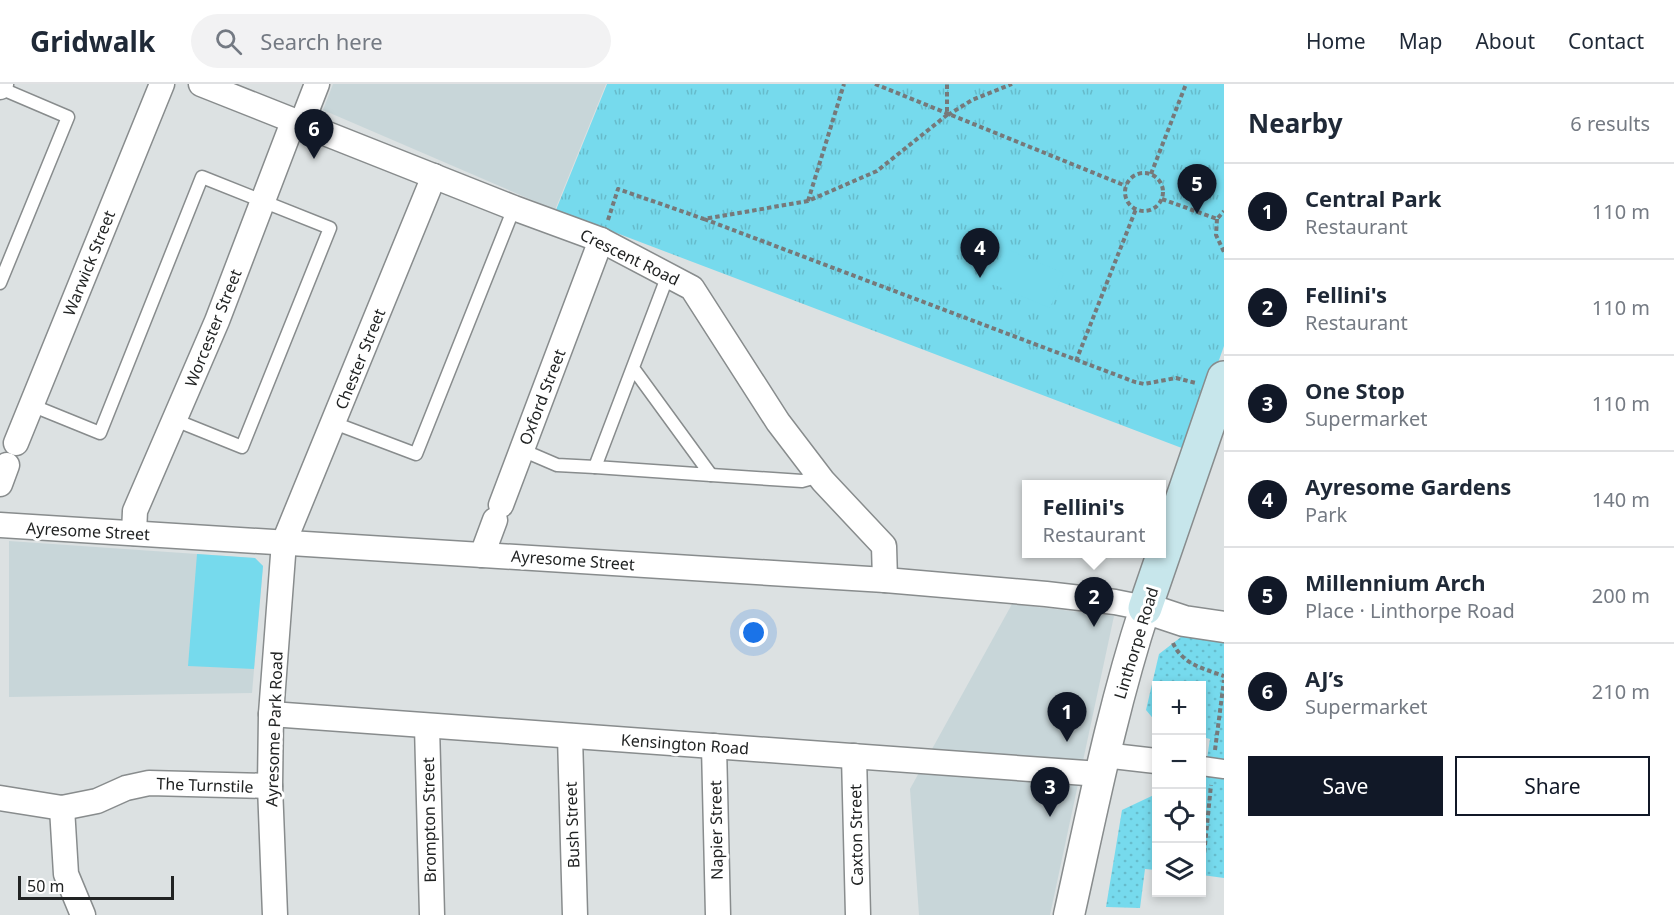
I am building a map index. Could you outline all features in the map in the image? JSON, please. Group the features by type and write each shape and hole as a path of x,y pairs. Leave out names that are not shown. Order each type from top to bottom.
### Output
{"main road":[{"name":"Linthorpe Road","path":"1157,612 1222,384"}],"street":[{"name":"Warwick Street","path":"16,443 162,84"},
{"name":"Crescent Road","path":"201,84 514,208 602,240 692,288 778,422 819,476 884,546 885,580"},
{"name":"Worcester Street","path":"134,533 135,511 217,321 263,201 297,123 317,84"},
{"name":"Chester Street","path":"285,542 434,176"},
{"name":"Oxford Street","path":"482,555 602,240"},
{"name":"Ayresome Street","path":"0,525 885,580 1115,602 1157,612"},
{"name":"Ayresome Park Road","path":"274,915 270,786 271,714 285,542"},
{"path":"1157,612 1224,627"},
{"name":"Linthorpe Road","path":"1070,915 1102,764 1130,655 1157,612"},
{"name":"Kensington Road","path":"271,714 854,756 1102,764 1152,761"},
{"name":"Brompton Street","path":"427,726 432,915"},
{"name":"Bush Street","path":"570,736 575,915"},
{"name":"Napier Street","path":"714,746 718,915"},
{"name":"Caxton Street","path":"854,756 858,915"},
{"path":"1206,767 1224,769"},
{"name":"The Turnstile","path":"0,798 62,808 97,801 126,788 149,783 270,786"},
{"path":"62,808 66,874 83,915"}],"lane":[{"path":"0,86 68,117 0,282"},
{"path":"31,405 100,433 202,177 330,228 242,447 175,420"},
{"path":"334,423 416,454 514,208"},
{"path":"595,467 668,275"},
{"path":"633,368 711,475"},
{"path":"522,450 557,465 802,481 819,476"}],"path":[{"path":"808,201 844,84"},
{"path":"874,84 1126,186"},
{"path":"947,84 947,115"},
{"path":"704,219 808,201 877,171 947,115 972,100 1012,84"},
{"path":"1151,174 1186,84"},
{"path":"1151,174 1161,184 1162,199 1153,209 1144,211 1136,209 1128,201 1126,186 1136,175 1151,174"},
{"path":"602,240 618,189 704,219 1135,382 1144,384 1176,378 1222,384"},
{"path":"1162,199 1217,219"},
{"path":"1076,361 1136,209"},
{"path":"1224,211 1217,219 1216,235 1224,252"},
{"path":"1157,612 1178,654 1196,666 1224,676"}],"shaded area":[{"path":"333,84 606,84 555,210 323,110"},
{"path":"9,541 255,558 263,566 252,693 9,697"},
{"path":"1012,604 1114,616 1050,915 919,915 910,789"}],"green space":[{"path":"607,84 1224,84 1224,346 1187,450 556,210"},
{"path":"1004,248 1064,273 1050,308 990,283"},
{"path":"197,554 255,558 263,566 254,669 188,666"},
{"path":"1185,634 1224,639 1224,878 1206,876 1206,765 1210,739 1206,738 1206,681 1153,681 1159,654"},
{"path":"1152,684 1152,717 1146,710"},
{"path":"1152,796 1152,870 1145,869 1140,908 1106,907 1122,810"}],"place":[{"name":"AJ’s","path":"314,159"},
{"name":"Millennium Arch","path":"1197,214"},
{"name":"Ayresome Gardens","path":"980,278"},
{"name":"Fellini's","path":"1094,627"},
{"name":"Central Park","path":"1067,742"},
{"name":"One Stop","path":"1050,817"}]}
